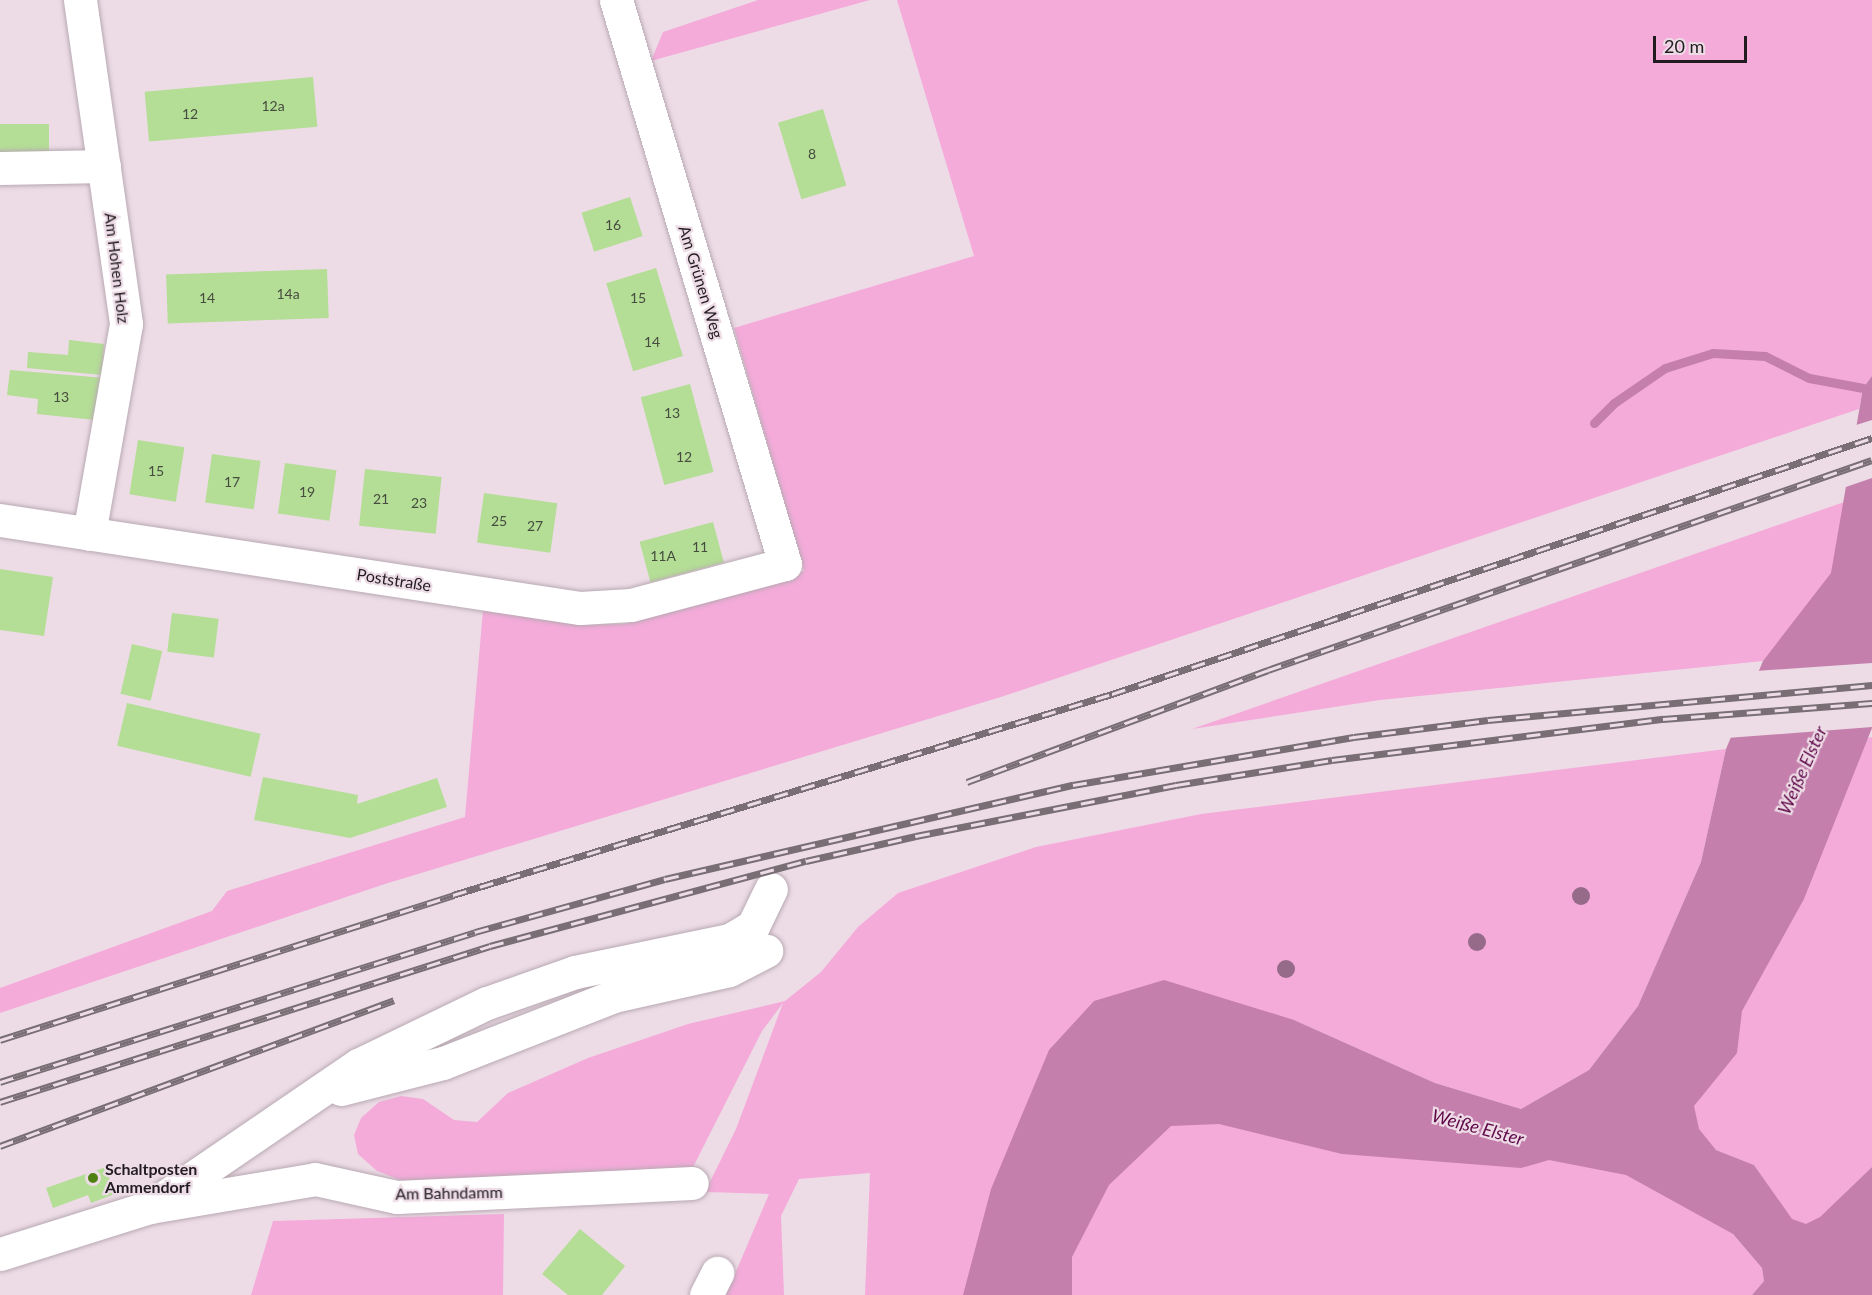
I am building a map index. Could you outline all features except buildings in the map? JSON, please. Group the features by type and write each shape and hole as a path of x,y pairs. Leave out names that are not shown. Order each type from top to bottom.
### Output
{"street":[{"name":"Am Hohen Holz","path":"80,0 126,324 89,534"},
{"name":"Am Grünen Weg","path":"616,0 785,564"},
{"path":"0,168 104,166"},
{"name":"Poststraße","path":"0,520 580,608 631,605 785,564"},
{"path":"150,1207 358,1065 487,1003 575,972 730,940 753,927 771,889"},
{"path":"307,1098 443,1063 614,996 729,970 766,951"},
{"name":"Am Bahndamm","path":"0,1254 150,1207 315,1179 397,1197 692,1183"}],"shaded area":[{"path":"758,0 870,0 651,61 663,32"},
{"path":"897,0 1872,0 1872,376 1863,388 1859,409 1004,696 385,884 0,1013 0,988 212,911 227,891 465,817 483,610 586,625 624,624 804,571 734,328 974,256"},
{"path":"1847,501 1836,574 1763,661 1380,700 1192,729"},
{"path":"1872,737 1872,1167 1813,1224 1796,1226 1754,1165 1716,1150 1693,1130 1694,1105 1868,738"},
{"path":"1726,749 1701,862 1638,1006 1589,1070 1521,1109 1435,1083 1294,1020 968,1295 865,1295 870,1173 799,1179 781,1216 784,1295 726,1295 769,1194 705,1192 736,1129 783,1003 762,1031 688,1177 408,1183 377,1171 358,1154 354,1135 361,1118 379,1102 401,1096 423,1099 454,1120 477,1122 508,1093 588,1058 688,1024 785,1001 821,972 858,927 898,893 1036,847 1201,814"},
{"path":"1169,1118 1555,1157 1628,1170 1733,1234 1762,1268 1764,1281 1752,1295 1068,1295 1071,1224 1081,1199"},
{"path":"504,1214 503,1295 251,1295 273,1221"}],"water":[{"name":"Weiße Elster","path":"1872,376 1872,728 1804,899 1742,1011 1737,1053 1694,1106 1699,1129 1716,1150 1754,1165 1792,1219 1806,1224 1820,1217 1872,1167 1872,1295 1752,1295 1764,1281 1762,1268 1733,1234 1626,1175 1549,1160 1521,1168 1342,1154 1219,1124 1171,1126 1109,1185 1072,1257 1072,1295 963,1295 991,1189 1049,1050 1094,1001 1164,980 1294,1020 1435,1083 1521,1109 1589,1070 1638,1006 1701,862 1726,749 1763,661 1831,573 1863,388"}],"pier":[{"path":"1872,420 1872,478 1843,488 1853,426"},
{"path":"1872,663 1872,727 1727,738 1756,671"}],"waterway":[{"path":"1594,423 1614,403 1665,368 1713,353 1765,356 1809,378 1863,388"}],"railway":[{"path":"0,1040 453,895 1112,694 1872,438"},
{"path":"967,782 1268,670 1872,460"},
{"path":"0,1082 475,932 665,879 1073,785 1354,737 1488,720 1872,685"},
{"path":"0,1102 490,946 806,861 916,836 1176,785 1332,760 1663,719 1872,703"},
{"path":"0,1146 394,1000"}],"place":[{"name":"Schaltposten Ammendorf","path":"93,1178"}]}
